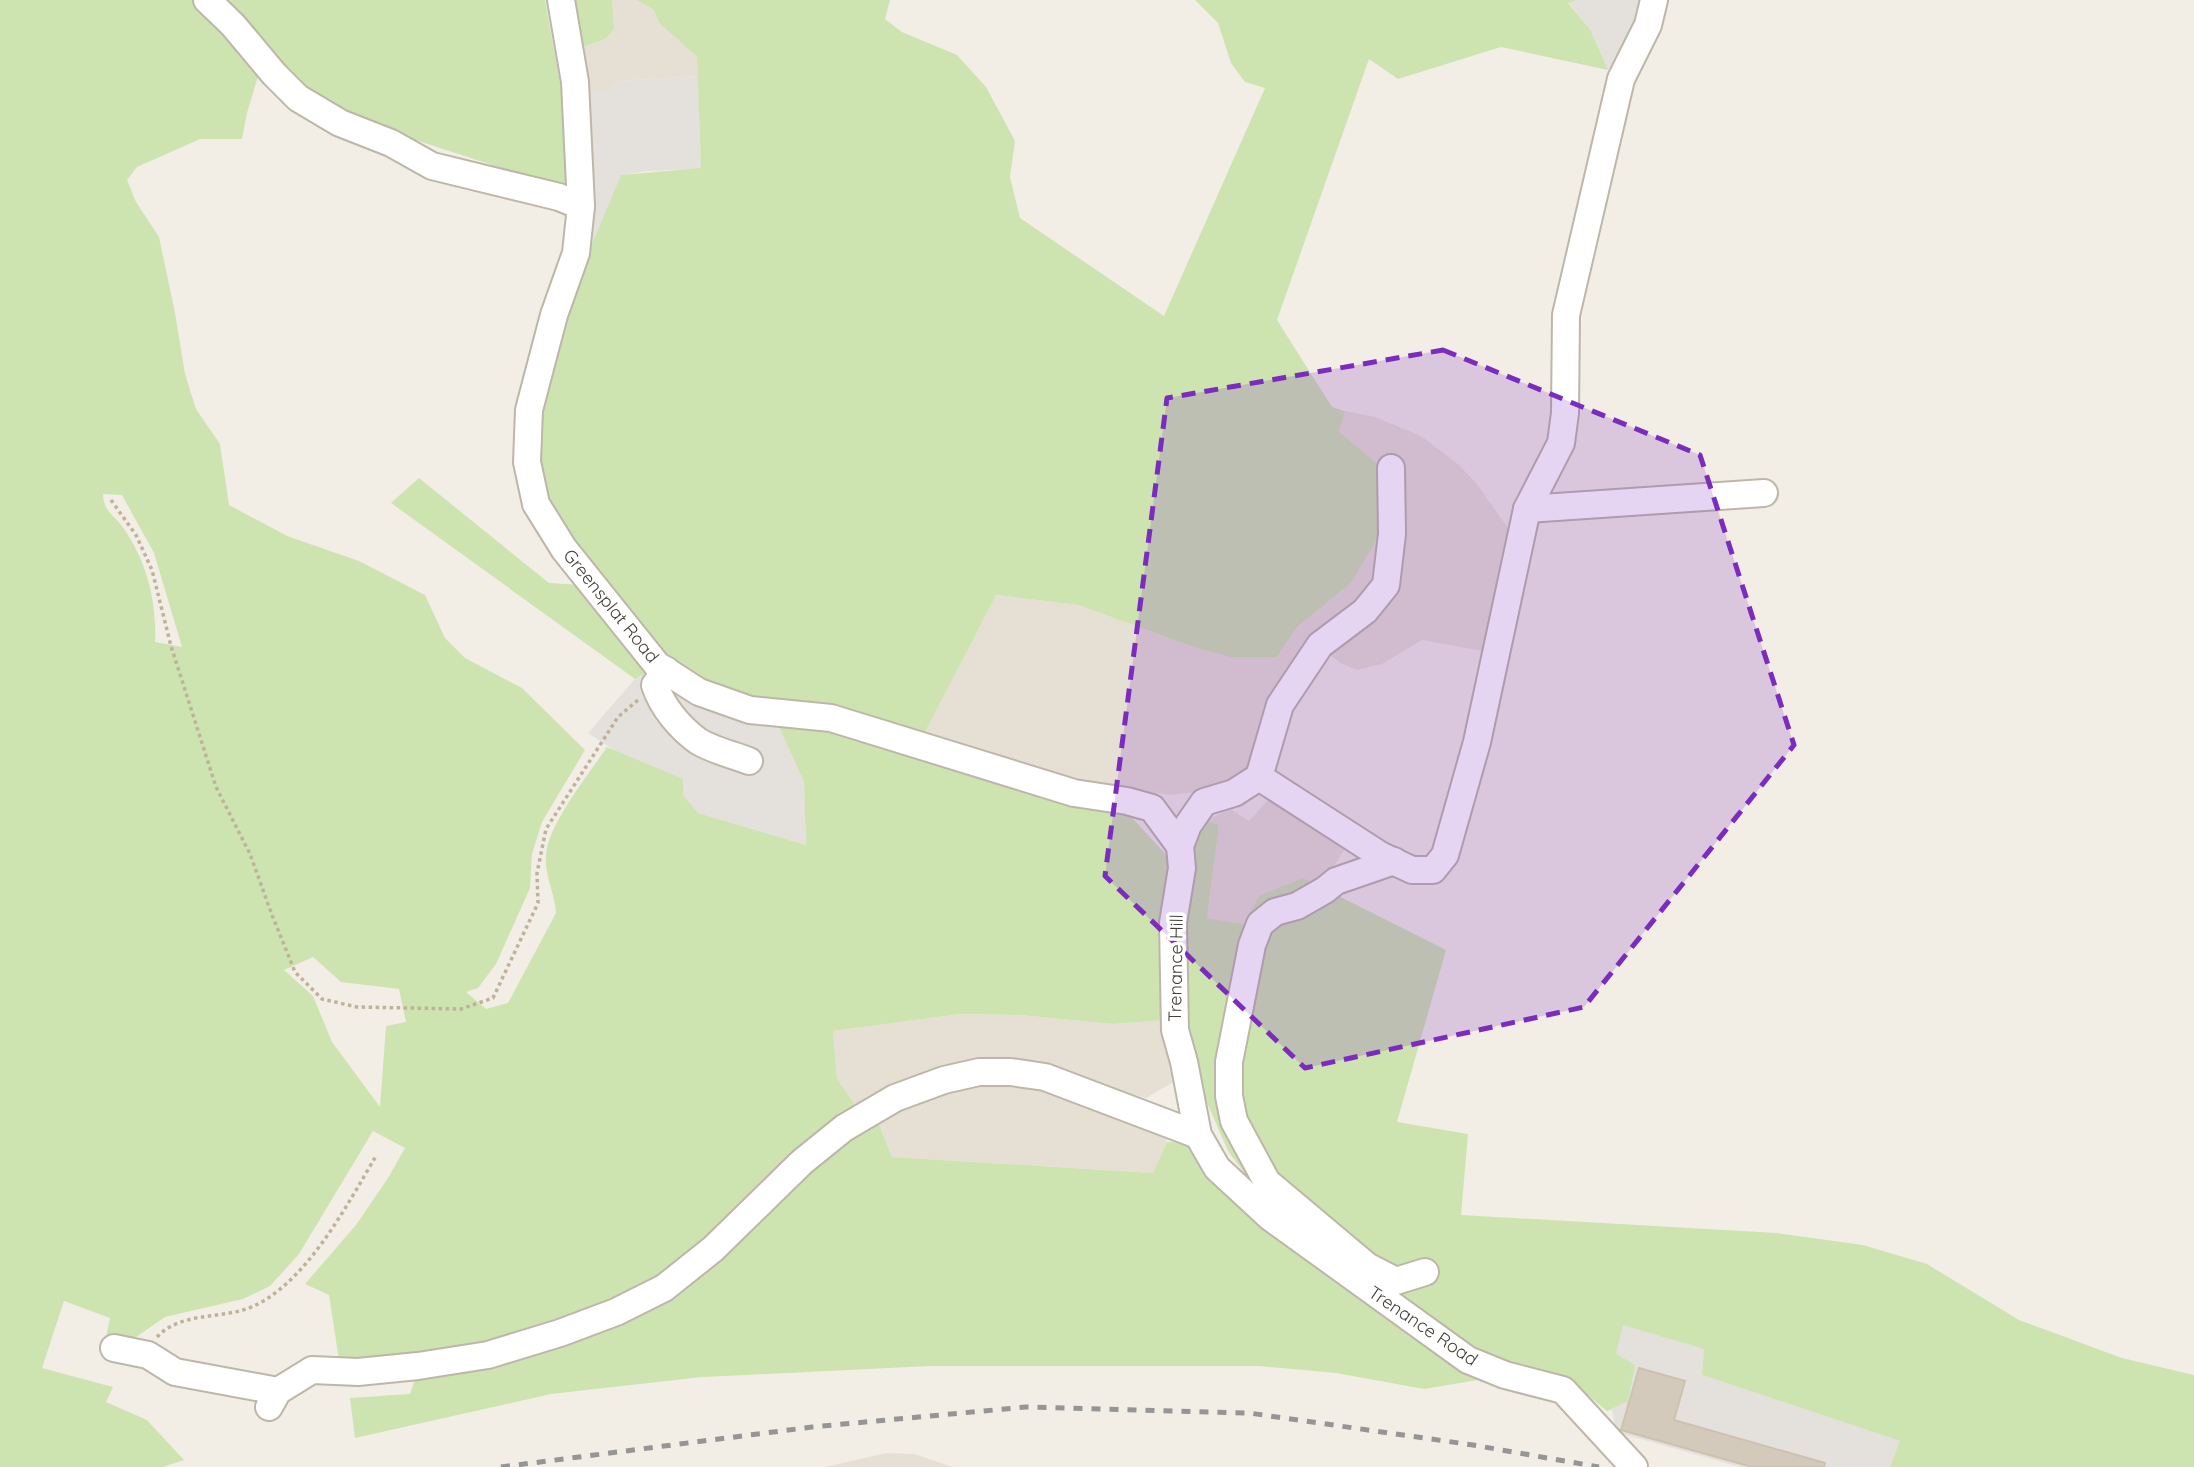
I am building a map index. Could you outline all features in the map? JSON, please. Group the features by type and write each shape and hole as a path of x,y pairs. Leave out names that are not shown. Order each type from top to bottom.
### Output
{"street":[{"path":"207,0 298,98 340,123 391,144 432,166 559,197 581,206"},
{"name":"Greensplat Road","path":"561,0 575,82 581,206 576,253 554,315 529,410 527,462 536,504 564,549 657,665 661,678 750,710 831,718 1074,793 1127,801 1152,808"},
{"path":"1259,777 1394,862 1412,870 1433,870 1445,855 1477,742 1527,509 1561,443 1566,316 1620,79 1648,25 1654,0"},
{"path":"1180,846 1152,808 1204,802 1234,793 1259,777 1280,705 1320,645 1366,611 1386,585 1392,534 1391,468"},
{"path":"1527,509 1764,493"},
{"path":"661,678 660,701 699,741 749,761"},
{"path":"1180,846 1188,825 1204,802"},
{"name":"Trenance Hill","path":"1180,846 1182,868 1173,923 1175,1030 1198,1135 1217,1168"},
{"path":"1394,862 1336,881 1297,906 1275,912 1260,924 1252,945 1229,1062 1229,1096 1234,1121 1267,1182 1367,1266 1395,1281 1424,1272"},
{"path":"1184,1062 1229,1062"},
{"path":"114,1348 149,1355 175,1372 273,1399 312,1370 358,1372 418,1366 488,1355 560,1333 616,1312 664,1288 713,1250 772,1190 844,1128 895,1098 944,1080 979,1072 1011,1072 1045,1077 1198,1135"},
{"name":"Trenance Road","path":"1217,1168 1270,1217 1468,1360 1505,1375 1563,1390 1634,1467"}],"path":[{"path":"111,500 136,535 152,570 171,646 216,787 250,854 295,972 322,999 357,1007 461,1009 493,998 538,903 537,873 546,829 618,717 661,678"},
{"path":"149,1355 153,1342 162,1331 185,1321 249,1308 278,1290 330,1235 376,1156"}],"highlighted area":[{"path":"1443,350 1700,455 1794,745 1584,1007 1305,1068 1105,876 1167,398"}],"shaded area":[{"path":"612,0 636,0 654,10 659,23 697,57 698,76 617,81 606,91 585,91 577,49 605,39 613,29"},
{"path":"1648,0 1636,27 1608,70 1590,29 1568,2"},
{"path":"698,76 701,169 621,175 591,246 593,203 585,91 606,91 617,81"},
{"path":"1345,411 1375,417 1421,436 1459,465 1477,484 1515,538 1505,546 1501,558 1508,569 1488,652 1422,640 1382,664 1357,670 1342,664 1311,641 1248,770 1230,783 1205,791 1170,795 1084,784 924,734 995,595 1078,605 1188,645 1277,657 1297,627 1351,583 1379,465 1338,432"},
{"path":"653,669 777,723 804,782 806,845 698,813 683,795 588,733 635,679"},
{"path":"1270,798 1347,846 1319,888 1244,924 1207,918 1219,825 1204,821 1231,809 1249,821"},
{"path":"960,1014 1020,1015 1113,1024 1165,1020 1177,1080 1146,1098 1040,1069 856,1106 837,1080 833,1031"},
{"path":"959,1082 1031,1082 1158,1127 1167,1142 1153,1173 892,1157 876,1117"},
{"path":"1573,1315 1706,1334 1702,1375 1901,1441 1890,1467 1740,1467 1616,1432 1612,1410 1607,1411 1601,1397"},
{"path":"887,1453 914,1454 953,1467 824,1467"}],"green space":[{"path":"0,0 194,0 224,25 260,70 242,139 200,139 137,167 127,180 136,202 159,237 185,374 196,409 220,444 229,505 287,536 359,561 425,595 445,638 465,658 522,688 585,750 542,822 532,854 530,888 496,964 478,988 466,992 486,1009 508,1003 556,913 547,870 548,843 561,814 607,747 683,779 683,795 698,813 806,845 804,782 777,723 810,723 1123,808 1173,862 1165,1020 1113,1024 1020,1015 960,1014 833,1031 837,1079 856,1106 735,1216 713,1229 703,1245 680,1265 609,1304 537,1329 440,1350 339,1360 329,1295 305,1284 356,1225 405,1148 373,1131 299,1254 270,1286 243,1299 165,1317 129,1342 106,1337 110,1318 64,1301 42,1368 113,1387 106,1402 147,1420 184,1460 163,1467 0,1467","holes":["103,494 122,495 154,553 182,647 155,642 149,583 139,555 120,524 107,509","313,957 341,982 399,989 406,1022 386,1026 380,1107 332,1042 313,996 284,970"]},
{"path":"218,0 545,0 562,94 572,191 363,123 309,92"},
{"path":"568,0 612,0 614,29 605,39 577,49"},
{"path":"636,0 890,0 885,19 902,32 957,55 986,87 1015,141 1010,177 1020,218 1164,316 1265,88 1245,82 1231,63 1218,23 1195,0 1577,0 1568,3 1590,29 1608,70 1501,47 1398,79 1369,59 1277,320 1332,407 1345,411 1339,432 1379,465 1384,517 1373,546 1351,583 1297,627 1277,657 1231,657 1188,645 1078,605 996,595 924,734 748,700 703,684 667,662 556,520 542,486 536,451 540,418 572,299 621,175 701,168 697,57 659,23 654,10"},
{"path":"419,478 549,583 581,585 653,669 635,679 391,503"},
{"path":"1204,821 1219,825 1207,918 1244,924 1259,896 1303,878 1446,950 1397,1122 1468,1134 1461,1215 1777,1233 1863,1245 1927,1264 2019,1320 2122,1358 2194,1375 2194,1467 1890,1467 1900,1441 1702,1375 1704,1349 1623,1325 1616,1354 1635,1365 1628,1401 1607,1411 1573,1383 1465,1349 1254,1186 1228,1151 1207,1103 1181,1020 1183,944 1192,847"},
{"path":"876,1117 892,1157 1153,1173 1167,1142 1193,1143 1205,1176 1282,1240 1478,1380 1424,1389 1336,1373 1258,1366 930,1366 702,1377 551,1394 355,1438 350,1398 410,1394 417,1373 572,1337 792,1186"}],"building":[{"path":"1639,1368 1685,1381 1674,1420 1825,1463 1824,1467 1752,1467 1621,1430"}],"railway":[{"path":"501,1467 812,1427 1026,1407 1249,1413 1473,1445 1599,1467"}]}
